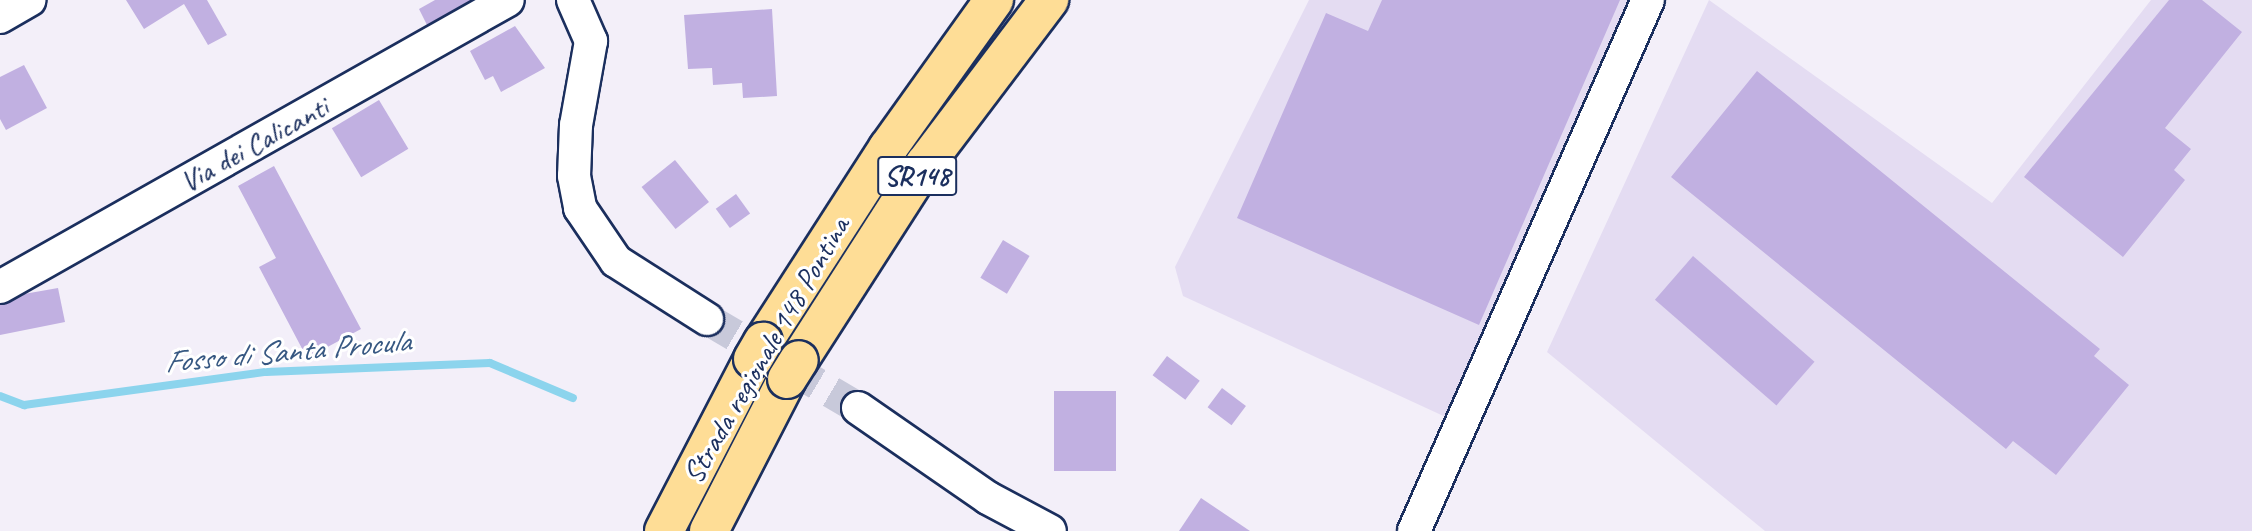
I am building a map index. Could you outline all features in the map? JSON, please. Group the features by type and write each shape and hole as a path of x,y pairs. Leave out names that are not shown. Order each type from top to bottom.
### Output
{"highway":[{"name":"Strada regionale 148 Pontina","path":"664,531 758,350 888,148 994,0"},
{"name":"Strada regionale 148 Pontina","path":"709,531 793,370 925,164 1049,0"}],"street":[{"path":"0,17 30,0"},
{"name":"Via dei Calicanti","path":"0,287 508,0"},
{"path":"573,0 591,41 576,125 574,176 580,208 616,261 707,319"},
{"path":"1414,531 1648,0"},
{"path":"858,408 988,498 1050,531"}],"shaded area":[{"path":"1309,0 1632,0 1450,419 1183,296 1175,267"},
{"path":"1709,0 1992,203 2151,0 2252,0 2252,531 1765,531 1547,352"}],"building":[{"path":"126,0 207,0 227,35 208,45 184,4 144,29"},
{"path":"435,0 471,0 427,25 419,9"},
{"path":"1382,0 1620,0 1479,325 1237,218 1326,13 1368,31"},
{"path":"2169,0 2202,0 2242,32 2165,128 2191,149 2174,170 2185,180 2123,257 2024,177"},
{"path":"772,9 777,96 743,98 742,83 713,85 712,68 688,69 684,15"},
{"path":"515,26 545,68 501,92 493,76 485,80 470,51"},
{"path":"24,65 47,108 6,130 0,119 0,77"},
{"path":"1757,71 2100,349 2094,356 2129,385 2056,475 2013,441 2006,449 1671,177"},
{"path":"379,100 408,149 361,177 332,128"},
{"path":"675,160 709,202 676,229 642,187"},
{"path":"274,166 361,329 307,358 259,267 276,258 238,186"},
{"path":"736,194 750,213 730,228 716,209"},
{"path":"1003,240 1030,256 1007,294 980,278"},
{"path":"1693,256 1815,362 1776,405 1655,300"},
{"path":"58,288 65,322 0,335 0,305 24,294"},
{"path":"1167,356 1200,381 1185,400 1153,375"},
{"path":"1222,388 1246,406 1232,425 1208,407"},
{"path":"1054,391 1116,391 1116,471 1054,471"},
{"path":"1201,498 1250,531 1179,531"}],"waterway":[{"name":"Fosso di Santa Procula","path":"0,396 24,405 266,372 490,363 573,398"}],"tunnel":[{"path":"707,319 858,408"}]}
